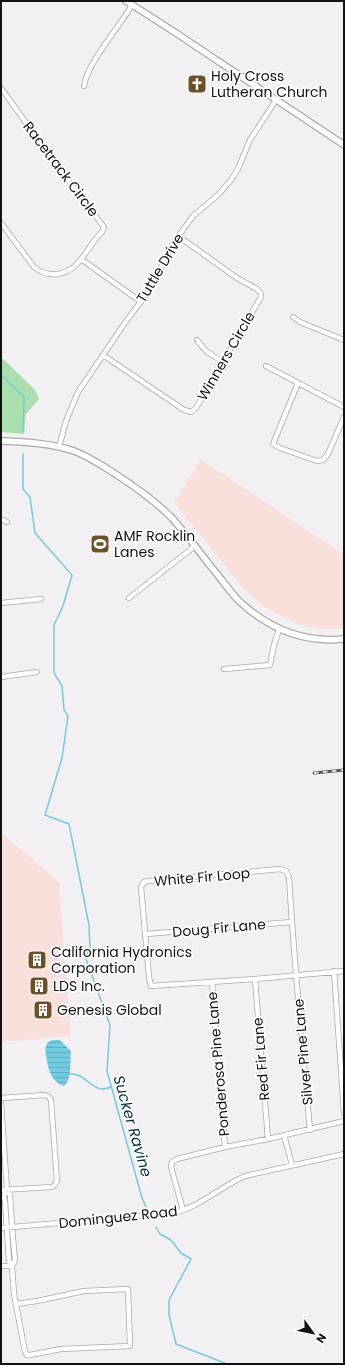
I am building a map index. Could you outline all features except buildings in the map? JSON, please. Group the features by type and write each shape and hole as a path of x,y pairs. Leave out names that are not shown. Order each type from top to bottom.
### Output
{"street":[{"path":"126,1 344,145"},
{"path":"84,86 85,79 91,66 132,5"},
{"name":"Racetrack Circle","path":"1,88 57,166 95,216 104,225 103,230 73,268 63,273 52,275 41,272 31,264 1,223"},
{"name":"Tuttle Drive","path":"59,447 66,421 78,392 154,283 168,252 178,236 193,216 218,195 231,180 250,140 276,100"},
{"name":"Winners Circle","path":"103,355 188,412 194,411 196,408 261,297 261,294 256,289 237,278 178,236"},
{"path":"81,259 141,302"},
{"path":"294,317 300,322 344,340"},
{"path":"197,340 206,351 223,362"},
{"path":"266,366 344,407"},
{"path":"298,383 273,444 280,448 317,461 323,460 328,454 344,417"},
{"path":"1,441 59,447 75,451 91,458 144,493 160,506 172,518 238,599 259,618 279,629 300,636 319,639 344,639"},
{"path":"1,519 7,522"},
{"path":"129,598 195,546"},
{"path":"1,603 40,599"},
{"path":"224,669 270,665 279,629"},
{"path":"1,677 20,676 37,672"},
{"name":"White Fir Loop","path":"272,870 286,871 289,877 292,922 297,974 255,979 151,986 141,887 144,882 272,870"},
{"name":"Doug Fir Lane","path":"146,934 292,922"},
{"path":"334,971 344,1113"},
{"path":"297,974 344,971"},
{"name":"Silver Pine Lane","path":"297,974 310,1130"},
{"name":"Red Fir Lane","path":"255,979 268,1139"},
{"name":"Ponderosa Pine Lane","path":"212,982 225,1147"},
{"path":"1,1098 45,1095 49,1097 51,1100 57,1181 52,1187 1,1190"},
{"path":"1,1103 7,1190 10,1195 14,1261 12,1266 14,1294 25,1352 27,1355 61,1349 130,1346 128,1289 84,1291 16,1304"},
{"path":"183,1210 171,1167 172,1162 177,1158 344,1122"},
{"path":"284,1135 292,1165"},
{"name":"Dominguez Road","path":"4,1228 163,1215 183,1210 204,1201 230,1182 245,1176 344,1154"},
{"path":"7,1190 4,1195 4,1228 9,1261 12,1266"},
{"path":"1,1266 12,1266"}],"shaded area":[{"path":"201,460 344,554 344,629 309,627 292,622 264,607 243,588 174,502"},
{"path":"1,833 59,882 71,1036 1,1042"}],"green space":[{"path":"1,357 35,390 39,399 26,414 24,434 1,432"}],"water":[{"path":"60,1040 71,1051 69,1075 67,1083 64,1086 54,1079 50,1073 48,1065 46,1045 50,1041"}],"waterway":[{"name":"Sucker Ravine","path":"1,375 24,397 23,431"},
{"name":"Sucker Ravine","path":"23,454 23,489 30,497 35,533 72,575 63,606 54,625 54,673 62,686 64,710 68,716 62,758 45,815 69,824 89,925 90,949 85,956 110,1025 107,1071 142,1198 146,1207"},
{"path":"69,1074 80,1076 98,1088 103,1089 111,1087"},
{"name":"Sucker Ravine","path":"156,1227 160,1234 171,1240 181,1253 191,1259 169,1300 169,1315 176,1344 227,1364"}],"railway":[{"path":"314,773 344,770"}],"place":[{"name":"Holy Cross Lutheran Church","path":"197,84"},
{"name":"AMF Rocklin Lanes","path":"100,544"},
{"name":"California Hydronics Corporation","path":"37,960"},
{"name":"LDS Inc.","path":"39,986"},
{"name":"Genesis Global","path":"43,1010"}]}
